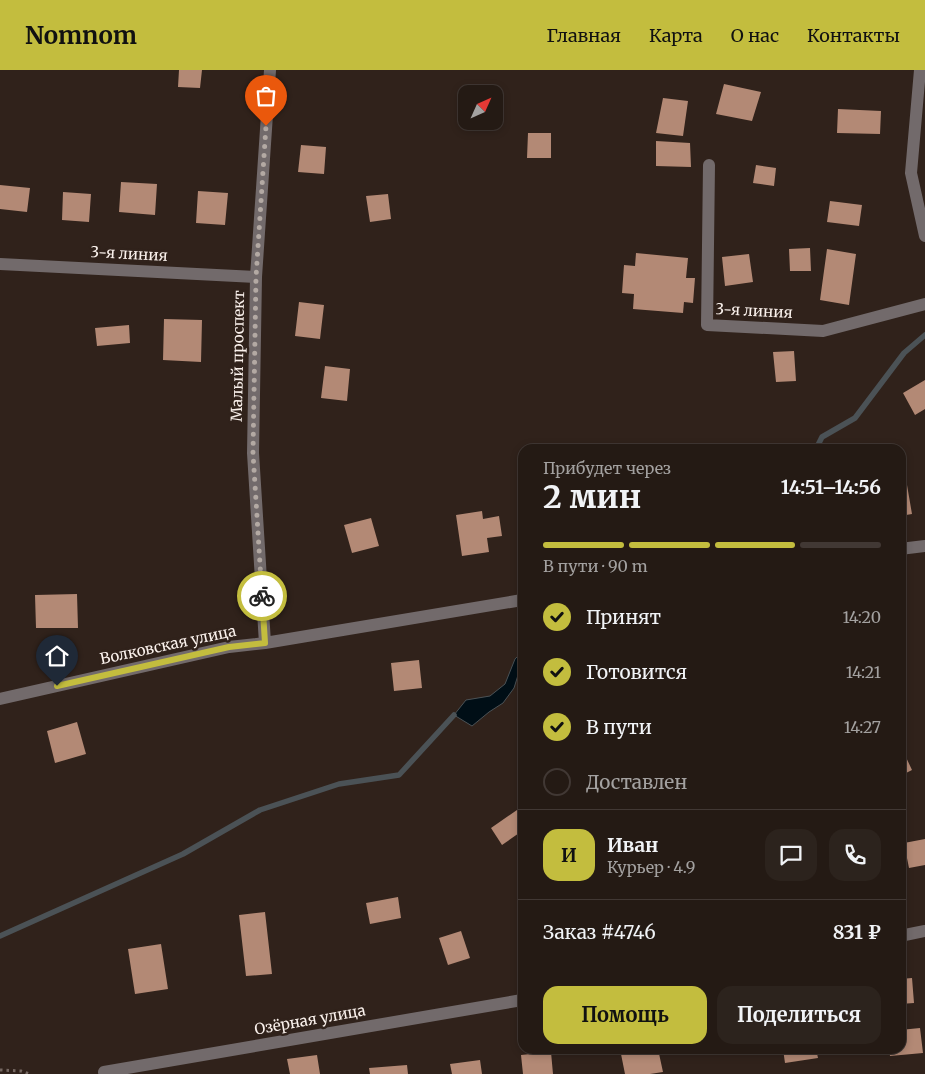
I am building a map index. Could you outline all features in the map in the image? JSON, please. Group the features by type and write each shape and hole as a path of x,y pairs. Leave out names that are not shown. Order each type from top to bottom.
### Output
{"street":[{"name":"Малый проспект","path":"265,643 253,453 256,277 270,70"},
{"path":"920,70 911,173 925,236"},
{"name":"3-я линия","path":"709,165 706,325 823,331 925,304"},
{"name":"3-я линия","path":"0,264 256,277"},
{"path":"906,548 925,546"},
{"name":"Волковская улица","path":"0,699 229,647 265,643 518,601"},
{"path":"906,935 925,931"},
{"name":"Озёрная улица","path":"104,1072 518,1001"}],"path":[{"path":"0,1070 21,1071 30,1074"}],"shaded area":[{"path":"518,656 518,675 514,688 503,703 472,726 454,715 466,700 490,696 505,684"}],"building":[{"path":"179,70 202,70 200,88 178,87"},
{"path":"724,84 761,92 752,121 716,114"},
{"path":"663,98 688,101 683,136 656,133"},
{"path":"838,109 881,111 880,134 837,133"},
{"path":"528,133 551,133 551,158 527,158"},
{"path":"656,141 690,143 691,167 656,166"},
{"path":"301,145 326,147 324,174 298,172"},
{"path":"756,165 776,168 774,186 753,183"},
{"path":"121,182 157,184 155,215 119,212"},
{"path":"0,185 30,188 27,212 0,209"},
{"path":"198,191 228,193 225,225 196,223"},
{"path":"63,192 91,194 89,222 62,220"},
{"path":"388,194 391,219 370,222 366,196"},
{"path":"830,201 862,205 859,226 827,222"},
{"path":"810,248 811,271 790,271 789,249"},
{"path":"827,249 856,254 849,305 820,300"},
{"path":"636,253 688,258 686,278 695,278 693,303 684,302 683,313 633,309 634,294 622,293 624,265 635,266"},
{"path":"749,254 753,282 725,286 722,257"},
{"path":"299,302 324,305 320,339 295,336"},
{"path":"164,319 202,320 201,362 163,360"},
{"path":"129,325 130,343 97,346 95,328"},
{"path":"794,351 796,381 776,382 773,352"},
{"path":"325,366 350,369 347,401 321,398"},
{"path":"925,380 925,409 915,415 903,393"},
{"path":"906,485 912,514 906,515"},
{"path":"482,511 483,519 499,516 502,536 487,538 489,552 462,556 456,515"},
{"path":"371,518 379,546 352,553 344,525"},
{"path":"77,594 78,628 36,628 35,595"},
{"path":"419,660 422,688 394,691 391,663"},
{"path":"77,722 86,754 55,763 47,731"},
{"path":"906,757 912,770 906,773"},
{"path":"517,810 518,834 502,845 491,828"},
{"path":"925,839 925,865 909,868 906,843"},
{"path":"398,897 401,918 370,924 366,903"},
{"path":"265,912 272,974 246,976 239,915"},
{"path":"461,931 470,958 448,965 439,938"},
{"path":"161,944 168,989 135,994 128,949"},
{"path":"906,978 912,978 914,1003 906,1004"},
{"path":"920,1028 923,1053 890,1056 890,1054 906,1054 906,1029"},
{"path":"551,1054 553,1074 523,1074 521,1055"},
{"path":"621,1054 659,1054 663,1072 625,1074"},
{"path":"784,1054 817,1054 818,1058 785,1063"},
{"path":"317,1055 320,1074 290,1074 287,1059"},
{"path":"480,1060 482,1074 452,1074 450,1064"},
{"path":"407,1065 408,1074 370,1074 369,1068"}],"waterway":[{"path":"818,444 822,437 855,418 904,353 925,335"},
{"path":"0,936 183,854 260,810 339,784 399,775 454,715"}],"way so far":[{"path":"262,596 253,453 256,277 266,126"}],"route":[{"path":"57,686 229,647 265,643 262,596"}]}
